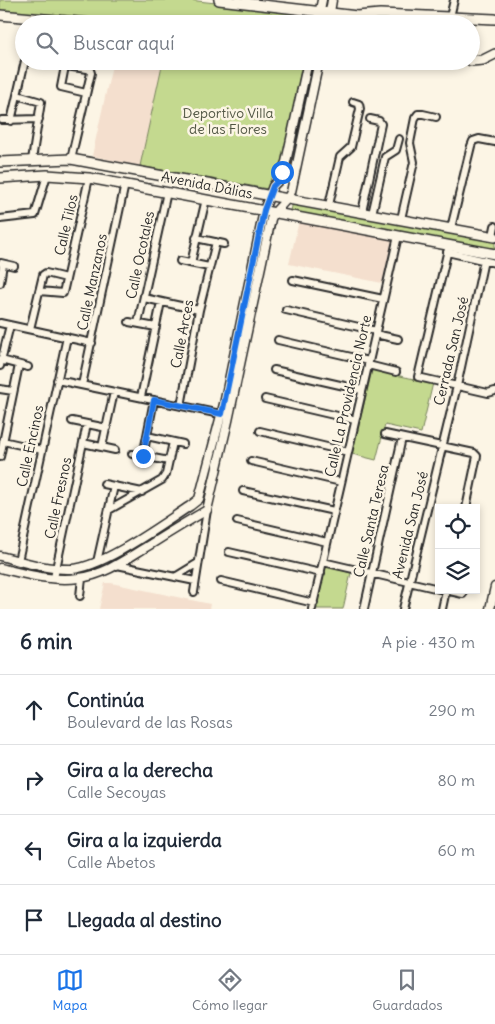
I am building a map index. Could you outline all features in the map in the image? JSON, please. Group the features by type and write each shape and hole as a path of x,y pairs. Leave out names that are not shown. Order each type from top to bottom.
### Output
{"main road":[{"path":"219,0 280,4 349,15"},
{"path":"0,15 15,18"},
{"path":"368,15 403,15"},
{"path":"480,18 495,19"},
{"path":"0,20 15,21"},
{"path":"480,60 495,54"},
{"name":"Avenida Dálias","path":"0,162 71,159 494,236"},
{"name":"Avenida Dálias","path":"0,178 47,175 89,178 398,236 448,249 495,254"}],"street":[{"path":"322,0 325,15"},
{"path":"322,15 332,0"},
{"path":"450,15 454,0"},
{"path":"11,121 23,70"},
{"path":"65,70 62,87 86,93"},
{"path":"71,159 90,70"},
{"path":"194,592 225,415 269,211 269,194 279,180 286,162 306,70"},
{"path":"269,211 289,198 317,70"},
{"path":"17,95 41,102 32,160"},
{"path":"329,205 340,157 351,147 360,109 359,104 353,102"},
{"path":"401,219 414,162 410,143 415,118 418,114 436,117"},
{"path":"2,120 39,119"},
{"path":"362,212 381,124 370,119"},
{"path":"372,214 385,157 396,150 399,139"},
{"path":"452,228 471,146 474,141 479,139 495,142"},
{"path":"0,219 35,215 47,175"},
{"name":"Calle Tilos","path":"39,291 63,294 89,178"},
{"name":"Calle Manzanos","path":"82,386 125,184"},
{"name":"Calle Ocotales","path":"138,323 167,192"},
{"path":"191,264 206,199"},
{"path":"494,236 495,226"},
{"name":"Calle La Providencia Norte","path":"313,606 398,236"},
{"path":"196,238 224,244"},
{"name":"Calle Arces","path":"181,406 199,310 216,242"},
{"path":"494,392 488,393 418,377 448,249 495,263"},
{"name":"Cerrada San José","path":"442,446 458,386 484,260"},
{"path":"180,261 209,267"},
{"path":"0,281 2,263 14,266"},
{"name":"Calle Tilos","path":"30,329 43,275 66,278"},
{"path":"293,280 383,299"},
{"path":"144,298 199,310"},
{"path":"141,398 161,302"},
{"path":"286,310 398,339"},
{"path":"129,322 156,327"},
{"path":"0,323 92,343"},
{"path":"10,325 1,363 28,367"},
{"name":"Calle Encinos","path":"18,561 67,337"},
{"path":"278,340 369,363 396,372"},
{"path":"0,458 3,441 2,433 19,365"},
{"path":"274,370 362,390"},
{"path":"57,380 225,415"},
{"path":"0,389 13,391"},
{"path":"102,447 114,392"},
{"path":"265,399 355,420"},
{"path":"143,456 154,400"},
{"path":"0,556 56,568 79,568 113,554 156,528 195,503 199,498 225,415"},
{"path":"72,421 106,428"},
{"name":"Calle Fresnos","path":"54,578 87,424"},
{"path":"260,431 348,452"},
{"path":"384,434 474,452 477,456 467,504"},
{"path":"147,436 183,444"},
{"name":"Calle Santa Teresa","path":"364,609 402,438"},
{"path":"3,441 42,450"},
{"path":"109,510 162,480 166,474 173,442"},
{"path":"83,443 115,450"},
{"name":"Avenida San José","path":"403,609 442,446"},
{"path":"132,454 169,461"},
{"path":"251,461 341,482"},
{"path":"104,484 142,492"},
{"path":"97,562 114,486"},
{"path":"243,491 334,511"},
{"path":"0,568 54,578 82,578 117,565 207,510"},
{"path":"236,521 327,542"},
{"path":"229,552 321,573"},
{"path":"323,562 435,588"},
{"path":"175,577 198,563"},
{"path":"117,565 195,581"},
{"path":"80,596 82,578"},
{"path":"221,581 313,606"},
{"path":"490,609 495,587"},
{"path":"442,609 445,594"}],"shaded area":[{"path":"111,70 161,70 140,166 92,156"},
{"path":"299,221 393,239 382,283 289,264"},
{"path":"105,583 210,604 209,609 99,609"}],"green space":[{"path":"0,0 189,0 312,14 22,15 0,13"},
{"name":"Deportivo Villa de las Flores","path":"161,70 301,70 282,165 271,178 268,189 140,166"},
{"path":"293,202 495,239 495,249 291,211"},
{"path":"372,370 433,383 421,433 385,425 376,460 352,454"},
{"path":"326,567 351,573 343,609 316,609"}],"route":[{"path":"143,456 154,400 222,414 264,210 269,194 282,172"}]}
